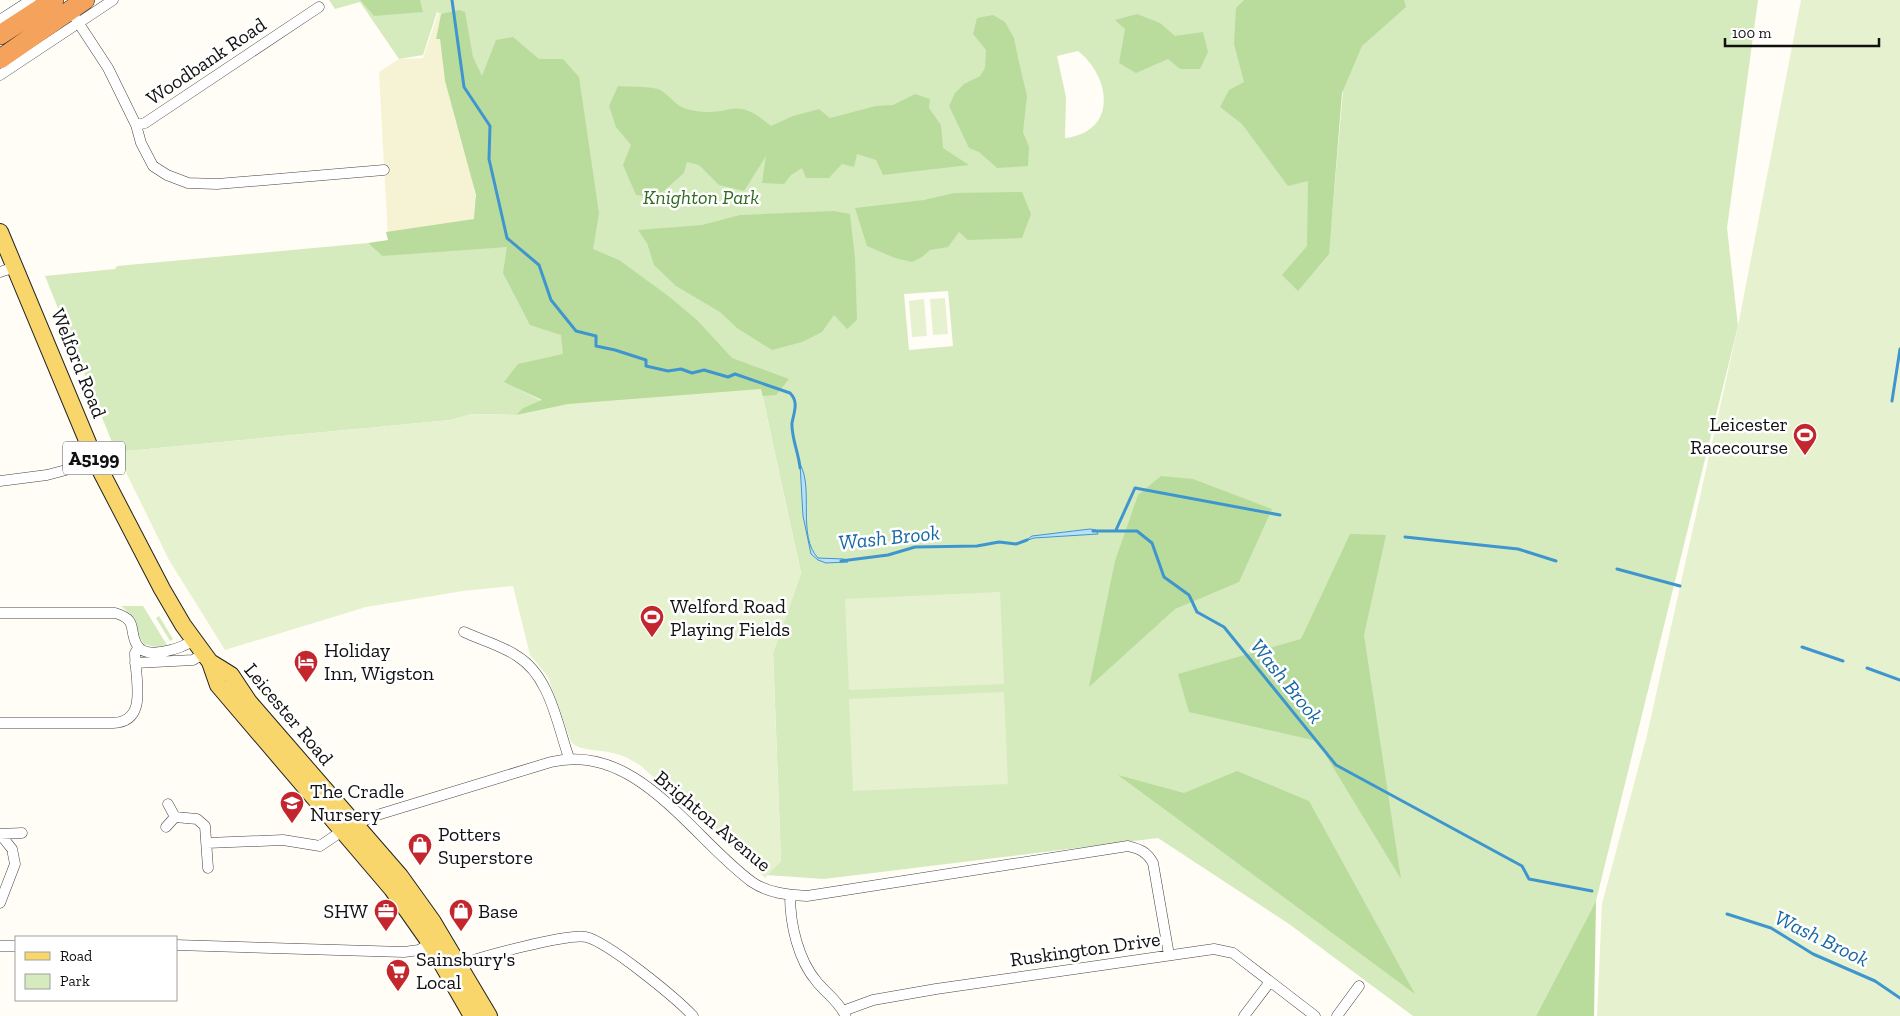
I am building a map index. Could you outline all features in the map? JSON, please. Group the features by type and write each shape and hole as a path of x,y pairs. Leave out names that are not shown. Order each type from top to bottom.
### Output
{"highway":[{"path":"0,35 54,0"},
{"path":"19,23 61,6 78,11"},
{"path":"0,59 78,11"}],"main road":[{"name":"Welford Road","path":"0,232 7,269 96,462 145,559 202,652"},
{"name":"Leicester Road","path":"202,652 231,675 249,702 350,828 400,876 436,940 472,1016"},
{"name":"Leicester Road","path":"436,940 460,965 490,1016"}],"street":[{"path":"0,20 31,0"},
{"path":"0,75 78,11 113,0"},
{"name":"Woodbank Road","path":"136,125 145,123 319,7"},
{"path":"78,11 136,125 141,143 154,166 167,176 188,183 217,184 384,170"},
{"path":"0,481 47,475 96,462"},
{"path":"0,613 115,613 123,615 132,624 136,656 136,710 133,716 123,723 0,723"},
{"path":"464,632 516,654 536,672 543,684 569,758"},
{"path":"136,656 148,652 202,652"},
{"path":"136,656 193,660 202,652"},
{"name":"Brighton Avenue","path":"208,843 283,840 320,846 374,816 401,807 569,758 592,760 619,769 648,788 753,882 776,893 807,896 1128,846 1141,850 1148,855 1153,863 1169,955"},
{"path":"168,804 175,817"},
{"path":"166,827 175,817 190,817 202,822 207,831 208,868"},
{"path":"0,834 22,833"},
{"path":"0,834 12,849 15,864 0,903"},
{"path":"790,895 790,910 803,961 816,982 844,1014"},
{"path":"460,965 481,957 584,936 608,946 693,1016"},
{"path":"178,945 404,952 418,950 436,940"},
{"path":"0,946 15,946"},
{"name":"Ruskington Drive","path":"844,1014 859,1003 891,997 1214,949 1234,953 1269,983 1315,1016"},
{"path":"1244,1016 1269,983"},
{"path":"1337,1016 1359,986"}],"shaded area":[{"path":"438,13 441,14 436,38 440,38 445,81 472,177 481,231 388,240 379,72 399,59 423,58"}],"green space":[{"name":"Knighton Park","path":"329,0 1346,0 1330,238 1351,0 1758,0 1727,228 1738,326 1596,901 1536,1016 1413,1016 1289,924 1158,838 824,879 766,875 781,861 773,653 801,573 761,389 519,364 505,382 542,401 523,408 516,415 472,414 451,420 116,452 45,276 115,269 117,266 368,243 382,256 474,219 476,195 450,18 437,12 423,55 399,59 360,2 335,9","holes":["1078,51 1098,75 1103,89 1104,102 1101,115 1094,126 1082,134 1065,138 1066,97 1057,56","948,291 953,346 909,350 904,294"]},
{"path":"360,0 420,0 423,12 374,16"},
{"path":"1244,0 1404,0 1406,7 1362,46 1342,93 1329,254 1298,291 1282,275 1307,246 1308,181 1288,186 1242,124 1220,107 1229,90 1244,82 1234,44 1236,8"},
{"name":"Leicester Racecourse","path":"1801,0 1900,0 1900,1016 1597,1016 1602,904 1647,735 1738,326"},
{"path":"459,10 465,12 473,57 482,76 496,40 513,37 539,59 563,59 579,77 599,213 593,249 619,260 667,295 697,320 732,358 789,379 776,395 516,415 523,408 542,400 504,382 518,364 563,354 561,335 530,325 503,273 507,247 382,256 368,243 388,240 386,232 474,219 476,195 445,81 440,39 436,39 441,14"},
{"path":"1137,14 1160,23 1175,36 1203,32 1208,52 1200,69 1180,69 1168,59 1136,73 1119,63 1125,29 1115,20"},
{"path":"993,15 1005,22 1014,38 1027,96 1023,132 1029,147 1028,166 997,168 979,152 969,148 949,106 955,93 964,84 980,76 985,68 986,50 973,34 977,18"},
{"path":"618,86 646,87 660,90 683,108 689,110 709,112 741,109 749,111 771,126 793,116 819,109 830,118 876,106 893,105 915,94 930,99 929,108 941,125 943,148 969,165 883,175 876,160 857,154 854,167 842,164 829,178 806,178 802,168 791,175 784,184 762,183 766,156 744,191 719,185 699,165 687,162 684,173 657,197 636,195 623,165 631,145 616,127 609,106"},
{"path":"1022,192 1031,214 1022,238 968,240 959,232 948,247 930,250 912,262 895,258 867,246 855,208 924,200 954,193"},
{"path":"834,211 850,214 855,258 857,320 847,329 834,315 822,332 802,342 772,350 737,328 720,312 676,286 654,265 647,243 638,230 702,225 740,215"},
{"path":"945,298 948,334 933,335 930,299"},
{"path":"924,299 927,336 912,337 909,301"},
{"name":"Welford Road Playing Fields","path":"761,389 801,573 773,653 781,861 765,878 641,766 620,755 585,749 571,742 548,677 530,655 513,586 463,591 366,607 225,650 169,560 116,452 451,420 472,414 516,415 568,404"},
{"path":"1161,476 1193,479 1272,509 1239,582 1175,609 1089,687 1115,561 1138,495"},
{"path":"1350,534 1386,535 1364,635 1401,879 1317,741 1189,712 1178,674 1301,639"},
{"path":"1000,592 1004,684 849,690 845,599"},
{"path":"121,606 143,606 167,645 155,647 144,644 133,617"},
{"path":"159,616 173,639 170,641 156,618"},
{"path":"1004,692 1008,784 853,791 849,699"},
{"path":"1237,771 1309,801 1415,994 1118,775 1184,793"},
{"path":"1596,901 1594,1016 1536,1016"}],"water":[{"path":"800,464 806,486 808,538 812,549 818,558 844,559 848,562 826,563 818,560 811,554 803,516"},
{"path":"1090,529 1096,530 1098,534 1034,538 1025,541 1032,536"}],"waterway":[{"name":"Wash Brook","path":"452,0 464,87 490,126 489,159 507,238 539,265 551,300 576,331 596,336 596,346 646,360 646,366 668,371 681,369 692,373 704,370 728,377 735,374 790,393 795,404 792,428 800,468"},
{"path":"1892,401 1900,349"},
{"path":"1116,530 1135,488 1280,515"},
{"name":"Wash Brook","path":"1093,531 1137,531 1152,543 1164,577 1189,595 1197,612 1224,627 1336,765 1522,866 1529,879 1592,891"},
{"path":"1405,537 1518,549 1556,561"},
{"name":"Wash Brook","path":"841,561 888,555 915,547 977,546 999,542 1016,544 1027,540"},
{"path":"1617,569 1680,586"},
{"path":"1802,647 1843,661"},
{"path":"1867,668 1900,680"},
{"name":"Wash Brook","path":"1727,914 1771,928 1813,954 1875,981 1900,998"}],"place":[{"name":"Leicester Racecourse","path":"1805,456"},
{"name":"Welford Road Playing Fields","path":"652,638"},
{"name":"Holiday Inn, Wigston","path":"306,683"},
{"name":"The Cradle Nursery","path":"292,824"},
{"name":"Potters Superstore","path":"420,866"},
{"name":"SHW","path":"386,932"},
{"name":"Base","path":"461,932"},
{"name":"Sainsbury's Local","path":"398,992"}]}
